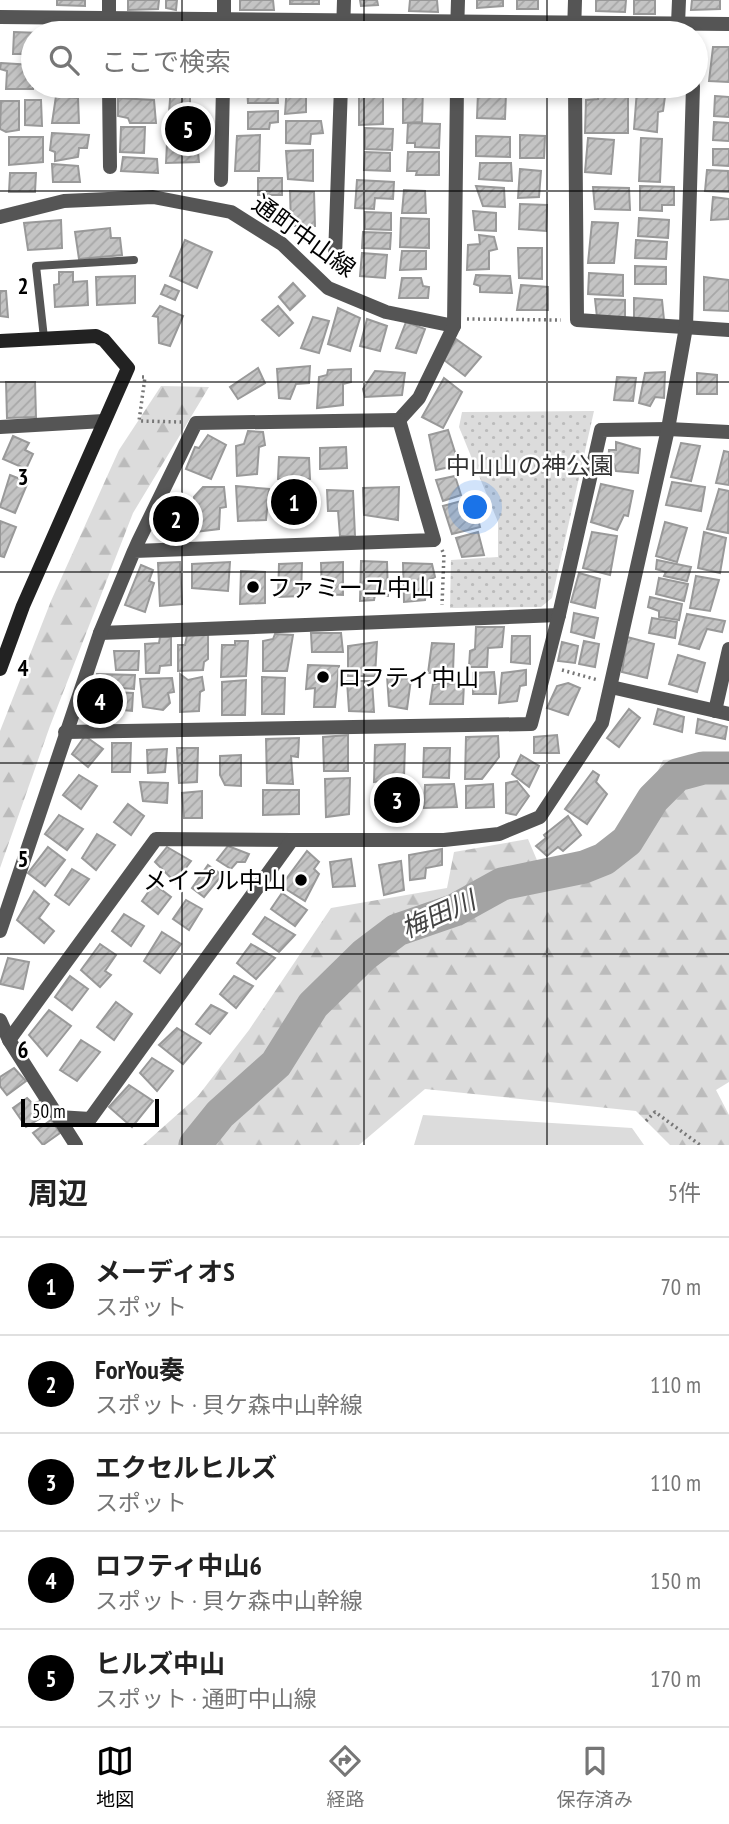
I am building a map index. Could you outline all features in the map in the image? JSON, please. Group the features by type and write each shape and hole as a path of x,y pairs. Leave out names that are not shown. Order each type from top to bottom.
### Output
{"street":[{"path":"109,0 109,18"},
{"path":"224,0 224,21"},
{"path":"344,0 344,21"},
{"path":"457,21 458,0"},
{"path":"574,21 575,0"},
{"path":"678,21 679,0"},
{"path":"0,17 152,21"},
{"path":"708,27 729,24"},
{"path":"109,98 110,167"},
{"path":"221,180 223,98"},
{"path":"335,257 341,98"},
{"path":"0,931 100,634 134,551 196,423 399,420 419,398 460,322 457,98"},
{"path":"575,98 577,320 729,330"},
{"path":"9,1040 156,839 444,840 499,834 540,817 602,723 668,429 687,327 693,98"},
{"name":"通町中山線","path":"0,217 64,201 153,197 231,212 282,244 328,288 386,312 460,322"},
{"path":"0,341 96,336 111,347 128,369 23,606 0,669"},
{"path":"134,551 434,540 399,420"},
{"path":"0,427 104,421"},
{"path":"65,732 531,724 601,430 729,432"},
{"path":"100,634 559,615"},
{"path":"611,685 722,713 729,649"},
{"path":"58,1117 90,1119 292,840"},
{"path":"0,1020 9,1040 76,1145"}],"lane":[{"path":"44,338 36,266 134,260"}],"path":[{"path":"460,322 577,320"},
{"path":"142,377 145,377 139,421 196,423"},
{"path":"434,540 444,554 441,620"},
{"path":"546,666 611,685"},
{"path":"646,1121 655,1112 700,1145"}],"green space":[{"path":"161,386 209,387 133,513 50,726 0,868 0,731 51,601 119,450"},
{"name":"中山山の神公園","path":"594,411 552,598 541,607 450,608 451,560 498,557 498,522 459,427 462,412"},
{"path":"729,755 729,1082 716,1090 729,1115 729,1145 670,1145 636,1111 425,1089 359,1145 143,1145 198,1096 249,1030 331,908 447,888 454,852 528,839 545,879 612,868 663,760"},
{"path":"423,1115 632,1128 644,1145 414,1145"}],"building":[{"path":"57,0 85,0 85,6 57,5"},
{"path":"128,0 159,0 158,9 128,10"},
{"path":"166,0 177,0 176,10 166,8"},
{"path":"240,0 273,0 274,10 240,10"},
{"path":"290,0 319,0 319,4 290,4"},
{"path":"360,0 377,0 378,5 361,6"},
{"path":"410,0 437,0 438,12 409,11"},
{"path":"477,0 503,0 503,6 477,8"},
{"path":"517,0 538,0 538,9 517,9"},
{"path":"596,0 626,0 625,12 596,11"},
{"path":"634,0 655,0 655,14 634,14"},
{"path":"692,0 720,0 720,9 691,10"},
{"path":"14,32 21,32 21,54 13,54"},
{"path":"713,47 729,47 729,82 709,81"},
{"path":"1,63 21,64 21,89 6,89 7,71 0,69"},
{"path":"715,96 729,97 729,117 714,116"},
{"path":"56,98 78,98 79,123 52,123"},
{"path":"118,98 154,100 156,123 130,123 128,118 118,116"},
{"path":"170,98 190,98 190,114 169,113"},
{"path":"248,98 278,98 278,103 248,103"},
{"path":"286,98 306,98 306,112 285,114"},
{"path":"359,98 383,98 383,124 359,125"},
{"path":"403,98 423,98 422,122 403,123"},
{"path":"478,98 506,98 505,119 477,118"},
{"path":"628,98 628,133 585,133 586,100"},
{"path":"636,98 665,98 663,111 658,112 657,132 634,129"},
{"path":"25,100 41,100 42,126 25,125"},
{"path":"1,101 19,101 19,130 6,132 0,129"},
{"path":"278,111 278,122 270,123 269,129 248,129 248,112"},
{"path":"168,118 209,120 207,138 168,137"},
{"path":"286,121 321,121 323,133 311,134 310,144 286,143"},
{"path":"714,122 729,123 729,141 713,140"},
{"path":"408,123 440,124 439,148 415,147 415,143 407,143"},
{"path":"121,127 145,127 144,153 120,152"},
{"path":"365,128 393,129 392,150 365,149"},
{"path":"52,133 89,135 87,148 79,148 78,157 55,161 55,152 50,150"},
{"path":"260,135 259,171 235,171 237,136"},
{"path":"520,135 545,136 544,158 520,158"},
{"path":"476,136 510,137 510,157 476,156"},
{"path":"9,137 43,137 43,162 9,165"},
{"path":"588,138 614,140 611,174 585,172"},
{"path":"641,138 662,139 660,182 639,181"},
{"path":"197,142 199,162 166,163 167,143"},
{"path":"713,149 729,149 729,166 713,165"},
{"path":"313,150 313,181 288,179 286,151"},
{"path":"365,152 390,153 390,171 364,170"},
{"path":"408,152 439,152 439,175 416,175 417,171 407,171"},
{"path":"123,157 157,159 158,173 121,171"},
{"path":"480,163 511,163 512,181 479,179"},
{"path":"52,164 78,166 80,182 53,182"},
{"path":"520,169 541,171 539,197 518,198"},
{"path":"707,170 728,171 729,192 705,191"},
{"path":"10,173 36,173 35,192 9,192"},
{"path":"258,178 282,178 282,195 258,195"},
{"path":"357,180 394,182 393,199 375,198 374,209 355,208"},
{"path":"476,186 504,188 505,207 483,206"},
{"path":"640,186 674,187 674,205 662,205 662,211 640,210"},
{"path":"593,187 629,188 630,210 595,209"},
{"path":"404,190 425,191 426,213 402,213"},
{"path":"290,191 314,192 315,226 291,226"},
{"path":"713,197 729,199 729,219 711,220"},
{"path":"520,204 547,205 546,231 519,229"},
{"path":"473,211 496,213 496,231 475,230"},
{"path":"365,212 391,213 391,230 365,229"},
{"path":"401,218 429,219 429,248 400,247"},
{"path":"639,218 669,220 668,238 638,236"},
{"path":"61,220 62,248 28,250 24,223"},
{"path":"592,222 618,223 614,263 588,263"},
{"path":"110,228 111,238 120,238 122,255 79,259 75,232"},
{"path":"363,232 391,233 390,249 362,248"},
{"path":"479,235 494,237 497,249 489,251 489,269 467,270 468,245 480,244"},
{"path":"185,240 212,252 197,288 170,276"},
{"path":"636,240 667,242 666,259 635,258"},
{"path":"518,248 542,248 542,279 519,278"},
{"path":"402,251 426,251 426,269 400,270"},
{"path":"362,253 387,255 385,278 360,276"},
{"path":"635,266 666,267 666,284 635,284"},
{"path":"59,272 73,272 73,282 87,281 88,305 55,307 54,285 59,284"},
{"path":"589,273 623,275 623,296 588,294"},
{"path":"476,275 510,276 512,293 480,292 480,286 474,284"},
{"path":"135,276 135,303 97,305 96,277"},
{"path":"704,277 729,280 729,311 704,310"},
{"path":"402,278 421,278 423,286 429,287 428,298 399,298"},
{"path":"293,283 305,296 290,310 279,297"},
{"path":"165,285 179,291 175,300 161,294"},
{"path":"521,285 548,287 548,310 517,310"},
{"path":"0,291 6,291 8,317 0,316"},
{"path":"634,298 662,300 664,320 634,318"},
{"path":"595,299 625,300 625,317 597,317"},
{"path":"160,306 183,316 170,346 159,343 158,317 153,316"},
{"path":"278,306 293,323 279,336 262,320"},
{"path":"338,308 360,318 350,351 328,344"},
{"path":"313,317 329,321 319,353 301,348"},
{"path":"367,319 387,326 380,351 360,346"},
{"path":"406,322 425,329 416,353 396,348"},
{"path":"456,339 481,357 465,376 444,360"},
{"path":"310,366 309,383 296,384 290,399 279,398 277,369"},
{"path":"258,368 265,383 238,399 230,387"},
{"path":"351,369 351,382 343,384 343,405 317,408 319,377 327,375 328,370"},
{"path":"375,371 405,373 402,395 365,397 363,389"},
{"path":"665,372 664,398 655,397 650,406 639,403 645,373"},
{"path":"697,373 717,375 717,394 697,394"},
{"path":"617,377 636,378 633,401 614,400"},
{"path":"444,378 462,392 443,428 422,417"},
{"path":"6,382 35,382 36,417 7,418"},
{"path":"448,430 459,465 436,470 429,435"},
{"path":"248,431 263,432 265,445 259,447 257,474 237,476 236,446 244,444"},
{"path":"208,435 226,445 211,479 186,469 195,447 199,448"},
{"path":"13,436 29,443 25,450 33,454 26,469 3,459"},
{"path":"616,442 640,449 638,473 616,471 614,464 608,463 609,450 616,450"},
{"path":"681,443 700,446 691,481 671,477"},
{"path":"346,447 347,468 320,469 320,448"},
{"path":"724,451 729,452 729,485 716,483"},
{"path":"279,457 309,458 310,479 278,479"},
{"path":"10,475 28,482 15,513 0,507"},
{"path":"455,476 461,495 443,501 436,480"},
{"path":"672,482 705,487 701,511 666,505"},
{"path":"601,484 633,491 628,516 624,515 617,530 591,522"},
{"path":"236,486 269,489 266,520 238,521"},
{"path":"282,486 307,487 306,517 281,519"},
{"path":"203,487 224,487 226,507 220,508 219,529 194,532 194,497"},
{"path":"399,487 398,520 364,515 363,488"},
{"path":"719,489 729,491 728,533 707,529"},
{"path":"327,490 353,491 355,536 340,536 338,511 328,511"},
{"path":"465,500 468,521 478,519 480,527 452,534 443,506"},
{"path":"169,501 184,501 186,538 166,537"},
{"path":"0,521 16,527 4,557 0,556"},
{"path":"665,522 687,528 677,562 656,556"},
{"path":"478,532 484,555 462,557 456,538"},
{"path":"592,532 617,536 610,575 583,568"},
{"path":"704,532 726,538 720,573 698,568"},
{"path":"657,560 691,567 687,581 664,576 666,572 656,569"},
{"path":"361,561 387,562 388,596 375,595 374,600 360,601"},
{"path":"180,562 182,604 160,606 158,563"},
{"path":"230,562 228,591 192,588 192,564"},
{"path":"343,562 343,595 322,594 321,563"},
{"path":"302,563 301,596 278,597 279,564"},
{"path":"403,563 432,564 435,577 431,579 431,593 426,592 425,600 404,602"},
{"path":"141,565 153,570 149,581 154,583 145,612 125,605"},
{"name":"ファミーユ中山","path":"241,571 265,572 265,603 240,604"},
{"path":"579,573 600,579 595,608 571,602"},
{"path":"696,576 719,580 710,611 690,608"},
{"path":"659,578 688,584 684,601 656,594"},
{"path":"650,597 682,604 679,620 659,617 659,611 648,607"},
{"path":"574,613 598,618 594,638 571,632"},
{"path":"687,614 725,621 722,632 707,629 699,649 679,644"},
{"path":"652,618 677,622 675,638 649,633"},
{"path":"476,627 504,627 502,647 488,648 487,667 469,667 470,651 475,649"},
{"path":"311,633 341,633 343,652 312,652"},
{"path":"275,634 293,635 287,671 263,671 263,641 273,639"},
{"path":"187,635 208,635 208,659 204,662 203,670 178,671 178,645 185,645"},
{"path":"512,636 530,636 530,664 511,662"},
{"path":"160,637 171,637 171,665 160,666 159,673 146,673 145,644 159,643"},
{"path":"627,637 654,644 647,678 622,672"},
{"path":"235,641 248,641 246,676 221,677 222,645 235,645"},
{"path":"584,641 599,644 595,667 579,664"},
{"path":"377,642 375,676 348,676 348,646"},
{"path":"562,642 578,646 575,663 558,661"},
{"path":"432,643 454,644 453,672 428,673"},
{"path":"114,651 139,651 138,670 116,670"},
{"path":"678,655 705,663 697,692 669,684"},
{"name":"ロフティ中山","path":"308,665 339,666 335,707 314,707 315,688 306,689"},
{"path":"526,670 526,685 520,686 517,701 499,703 502,673"},
{"path":"494,672 496,694 473,694 473,673"},
{"path":"97,674 135,675 134,689 95,686"},
{"path":"180,674 188,680 202,677 204,690 200,692 199,711 180,712"},
{"path":"387,676 411,679 407,709 389,706"},
{"path":"262,677 285,678 284,714 262,714"},
{"path":"172,678 174,692 168,693 170,703 163,710 143,707 140,679"},
{"path":"246,680 245,715 222,715 222,682"},
{"path":"347,681 372,681 374,712 349,711"},
{"path":"464,683 463,704 430,704 433,684"},
{"path":"568,683 580,688 568,715 547,708 557,686"},
{"path":"109,691 111,711 90,712 90,692"},
{"path":"113,692 133,693 132,711 113,709"},
{"path":"629,709 640,718 619,747 607,738"},
{"path":"658,709 684,717 682,732 654,724"},
{"path":"698,719 727,727 725,739 696,733"},
{"path":"348,735 348,771 324,771 323,737"},
{"path":"557,735 559,753 534,753 534,737"},
{"path":"85,736 103,749 88,767 72,754"},
{"path":"498,736 499,757 482,779 465,779 466,737"},
{"path":"299,738 298,757 291,756 293,784 267,783 266,739"},
{"path":"112,743 131,743 130,772 112,772"},
{"path":"405,744 404,777 374,782 375,745"},
{"path":"177,748 198,748 197,782 179,783"},
{"path":"424,748 450,748 449,778 423,777"},
{"path":"167,749 165,772 148,773 147,750"},
{"path":"241,755 241,786 225,785 220,775 220,756"},
{"path":"521,755 539,766 529,787 512,774"},
{"path":"593,771 599,775 596,782 607,794 587,824 565,809"},
{"path":"79,775 97,786 81,809 63,795"},
{"path":"350,778 349,814 326,817 325,779"},
{"path":"517,781 529,796 516,815 506,813 506,783"},
{"path":"140,782 168,783 167,803 143,801"},
{"path":"454,784 457,807 424,808 425,785"},
{"path":"493,784 494,807 466,808 466,786"},
{"path":"415,786 416,810 379,811 379,790"},
{"path":"263,790 299,790 299,814 263,815"},
{"path":"202,791 202,818 184,818 182,793"},
{"path":"128,804 144,816 131,835 114,822"},
{"path":"59,815 83,829 67,850 45,834"},
{"path":"568,816 581,835 563,851 558,847 547,856 536,846 546,838 544,835"},
{"path":"97,834 115,845 96,870 82,858"},
{"path":"228,846 249,854 245,862 237,862 231,869 217,860"},
{"path":"48,847 65,860 45,886 28,873"},
{"path":"167,847 191,861 175,882 155,862"},
{"path":"442,849 442,865 426,868 425,878 410,880 409,855"},
{"name":"メイプル中山","path":"307,851 319,862 314,869 319,874 305,901 281,886"},
{"path":"351,859 355,886 333,887 330,862"},
{"path":"401,861 404,890 384,895 379,865"},
{"path":"208,865 222,875 204,897 192,888"},
{"path":"72,869 89,879 69,905 55,895"},
{"path":"154,884 171,897 158,914 142,901"},
{"path":"34,891 49,904 39,918 54,931 44,943 17,920"},
{"path":"282,893 307,910 295,926 271,909"},
{"path":"186,900 202,909 189,930 173,919"},
{"path":"124,914 144,926 131,946 112,931"},
{"path":"265,917 295,935 279,952 253,934"},
{"path":"162,932 181,944 160,973 144,961"},
{"path":"100,944 116,955 105,971 111,975 100,987 81,970"},
{"path":"251,944 275,958 256,979 237,963"},
{"path":"8,958 29,962 23,989 0,984"},
{"path":"70,976 88,989 72,1010 55,997"},
{"path":"234,976 253,986 236,1008 220,994"},
{"path":"116,1002 132,1014 114,1040 97,1027"},
{"path":"211,1005 227,1013 210,1034 196,1024"},
{"path":"49,1010 71,1026 47,1056 29,1035"},
{"path":"177,1028 201,1043 183,1064 159,1045"},
{"path":"81,1040 100,1052 77,1081 60,1070"},
{"path":"152,1058 173,1071 157,1091 140,1073"},
{"path":"14,1068 26,1081 7,1095 0,1086 0,1077"},
{"path":"129,1085 153,1101 132,1127 109,1107"},
{"path":"27,1098 33,1104 40,1101 49,1113 26,1127 13,1108"},
{"path":"51,1120 60,1133 43,1145 33,1133"}],"waterway":[{"name":"梅田川","path":"195,1145 220,1114 276,1064 313,1005 364,955 397,930 455,910 502,884 584,867 604,859 627,841 653,799 677,775 703,768 729,768"}],"place":[{"name":"ヒルズ中山","path":"188,129"},
{"name":"メーディオS","path":"294,502"},
{"name":"ForYou奏","path":"176,519"},
{"name":"ファミーユ中山","path":"253,587"},
{"name":"ロフティ中山","path":"323,677"},
{"name":"ロフティ中山6","path":"100,701"},
{"name":"エクセルヒルズ","path":"397,800"},
{"name":"メイプル中山","path":"301,880"}]}
